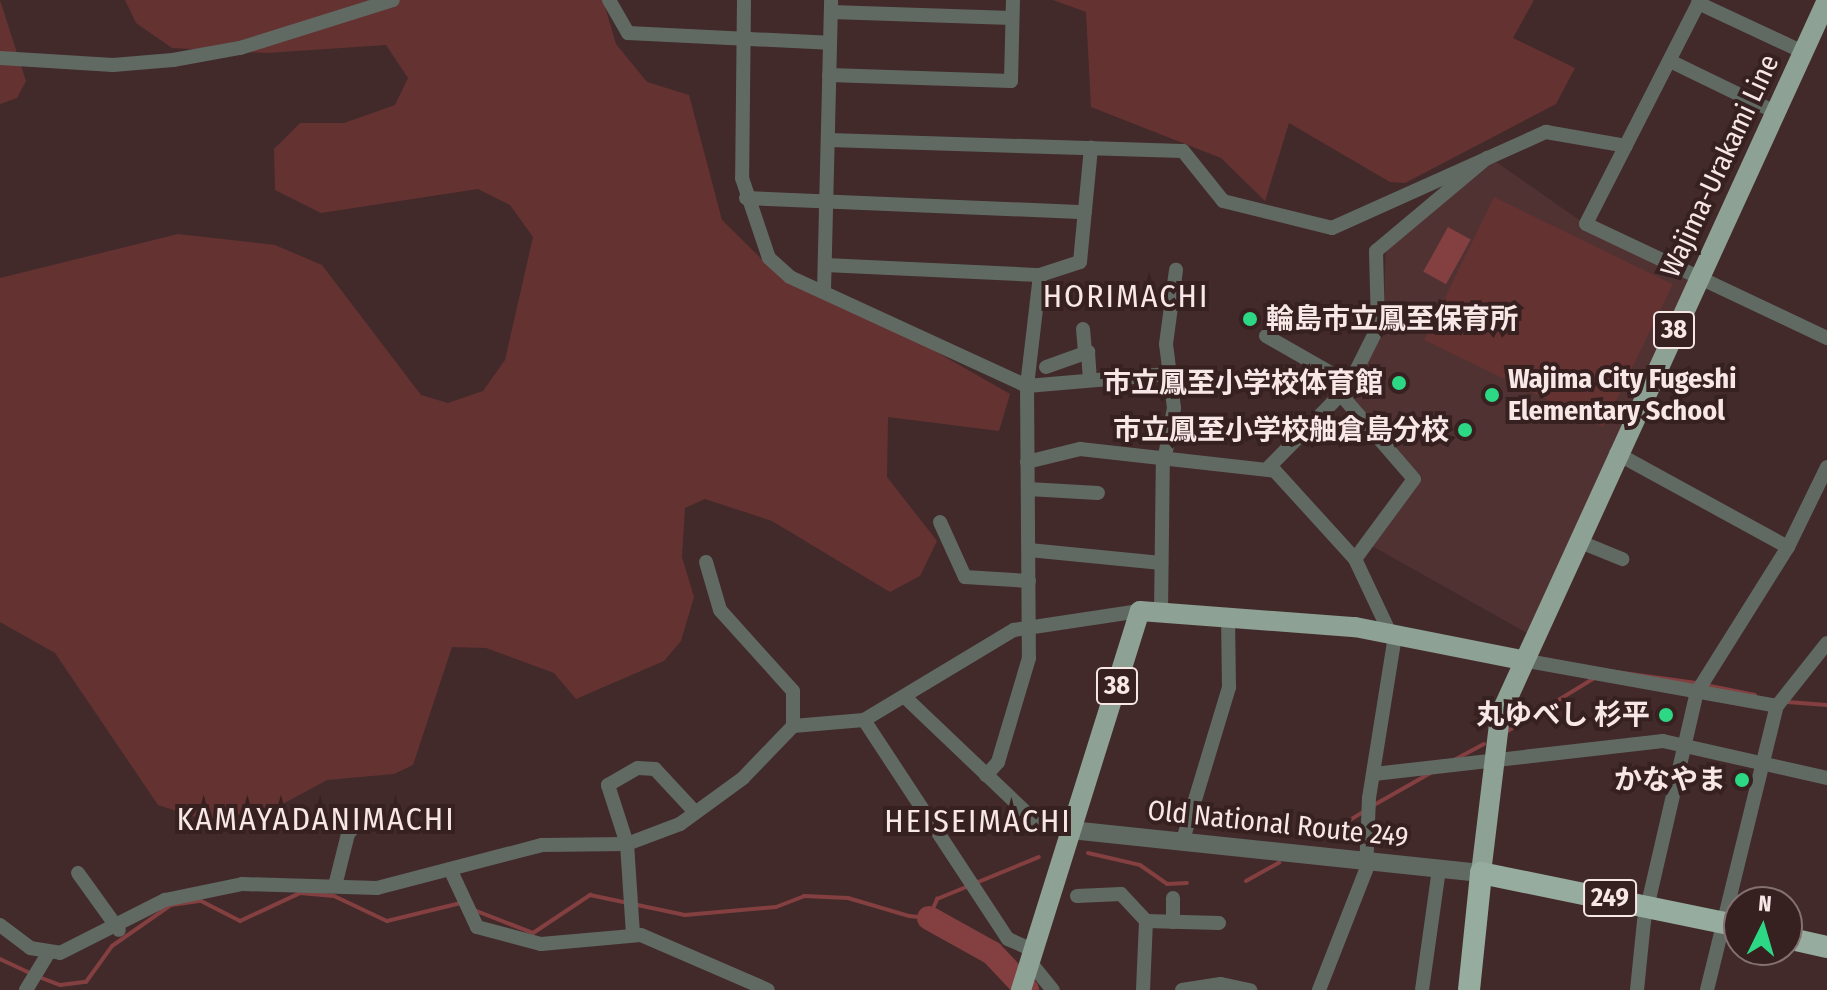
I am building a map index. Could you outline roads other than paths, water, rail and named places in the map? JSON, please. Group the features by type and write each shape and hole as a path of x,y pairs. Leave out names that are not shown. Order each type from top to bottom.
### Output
{"highway":[{"name":"249","path":"1481,873 1723,923"},
{"path":"1469,990 1481,873"},
{"path":"1803,940 1826,944"}],"main road":[{"name":"Wajima-Urakami Line","path":"1481,873 1500,715 1616,453 1827,0"},
{"path":"1140,611 1228,615 1393,634 1522,660"},
{"name":"38","path":"1021,990 1140,611"}],"street":[{"path":"0,58 113,65 173,60 240,48 393,0"},
{"path":"609,0 628,33 829,43"},
{"path":"744,0 746,198 769,258 824,291 1027,386 1167,374"},
{"path":"829,75 1011,81 1013,0"},
{"path":"1803,52 1699,2 1672,62 1586,224 1827,338"},
{"path":"824,291 831,6 1012,18"},
{"path":"1672,62 1775,112"},
{"path":"829,140 1183,151 1223,201 1332,228 1488,155 1546,132 1626,146"},
{"path":"825,265 1040,275 1080,262 1091,148"},
{"path":"1268,468 1344,387 1378,327 1380,245 1488,155"},
{"path":"746,198 1085,212"},
{"path":"1161,613 1164,456 1174,408 1167,374 1176,270"},
{"path":"986,776 998,762 1031,628 1027,386 1040,275"},
{"path":"1083,329 1090,379"},
{"path":"1266,336 1344,387 1414,479 1355,559"},
{"path":"1046,367 1085,352"},
{"path":"1027,462 1080,449 1268,468 1355,559 1393,634 1369,798 1365,861 1319,990"},
{"path":"1616,453 1788,547"},
{"path":"1637,990 1651,907 1701,687 1788,547 1827,467"},
{"path":"1028,489 1098,493"},
{"path":"940,522 965,577 1029,581"},
{"path":"1578,541 1622,559"},
{"path":"1029,550 1161,563"},
{"path":"706,562 720,610 793,691 793,726"},
{"path":"0,925 30,948 49,952 119,930 165,900 210,890 335,886 377,888 542,845 627,844 695,812 793,726 864,720 908,700 1014,630 1140,611"},
{"path":"1182,843 1229,687 1228,615"},
{"path":"1736,886 1760,762 1780,702 1827,643"},
{"path":"1522,660 1598,675 1701,687 1780,702"},
{"path":"908,700 1035,821 1071,830"},
{"path":"864,720 973,889 1008,939 1030,960 1053,990"},
{"path":"1374,774 1437,765 1687,744 1827,778"},
{"path":"633,934 627,844 608,785 638,768 668,779 695,812"},
{"path":"335,886 348,834 362,818"},
{"name":"Old National Route 249","path":"1071,830 1481,873"},
{"path":"450,869 462,905 477,927 541,944 633,934 768,990"},
{"path":"1422,990 1439,869"},
{"path":"78,873 109,901 119,930"},
{"path":"1077,896 1121,894 1146,921 1219,923"},
{"path":"1173,898 1173,922"},
{"path":"1143,990 1146,921"},
{"path":"1707,990 1723,942"},
{"path":"26,990 49,952"},
{"path":"1182,990 1221,984 1250,990"}],"waterway":[{"path":"1601,670 1696,683"},
{"path":"1506,732 1596,677"},
{"path":"1705,685 1755,695"},
{"path":"1787,702 1827,705"},
{"path":"1454,760 1484,744"},
{"path":"1374,805 1432,772"},
{"path":"1324,836 1363,812"},
{"path":"1088,853 1140,865 1167,884 1187,883"},
{"path":"474,910 533,933 590,895 685,915 776,907 804,896 848,898 909,916 929,918 937,899 1039,857"},
{"path":"1246,881 1279,863"},
{"path":"39,977 60,985 86,982 112,946 171,905 201,901 240,921 300,893 334,896 387,921 461,903"},
{"path":"929,918 992,953 1027,990"},
{"path":"0,959 30,973"}],"place":[{"name":"輪島市立鳳至保育所","path":"1250,319"},
{"name":"市立鳳至小学校体育館","path":"1399,383"},
{"name":"Wajima City Fugeshi Elementary School","path":"1492,395"},
{"name":"市立鳳至小学校舳倉島分校","path":"1465,430"},
{"name":"丸ゆべし 杉平","path":"1666,715"},
{"name":"かなやま","path":"1742,780"}],"district":[{"name":"HORIMACHI","path":"1126,296"},
{"name":"KAMAYADANIMACHI","path":"316,819"},
{"name":"HEISEIMACHI","path":"978,821"}]}
